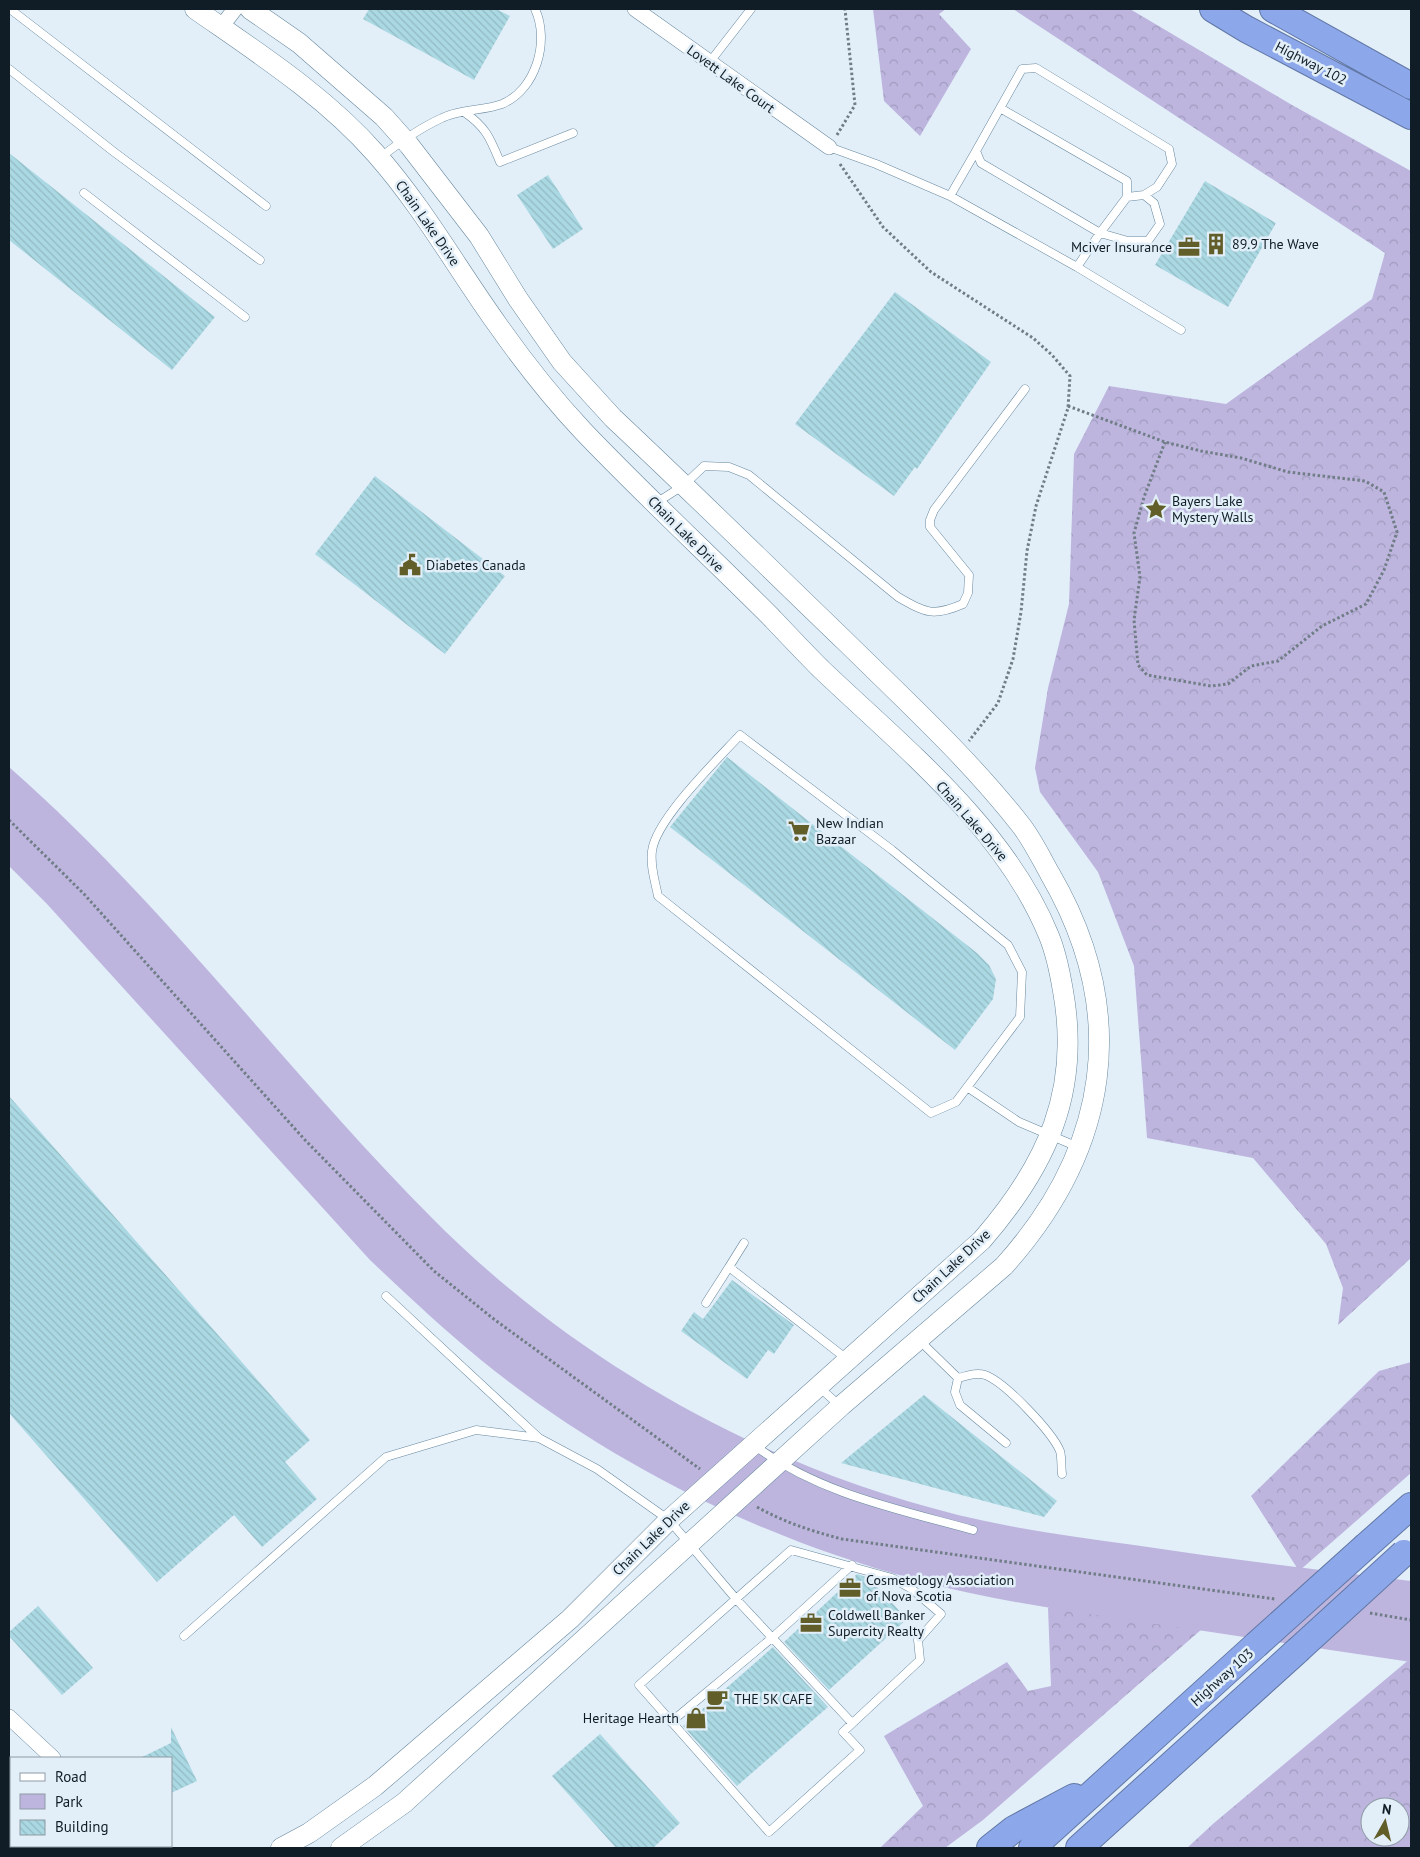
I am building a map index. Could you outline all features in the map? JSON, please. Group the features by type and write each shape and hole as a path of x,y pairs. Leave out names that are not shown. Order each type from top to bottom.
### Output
{"highway":[{"name":"Highway 102","path":"1212,9 1246,29 1411,116"},
{"name":"Highway 102","path":"1273,9 1411,86"},
{"path":"1345,80 1411,123"},
{"name":"Highway 103","path":"1032,1848 1411,1506"},
{"path":"1079,1848 1408,1550"},
{"path":"990,1848 1014,1829 1110,1778"}],"street":[{"name":"Chain Lake Drive","path":"195,9 320,100 380,158 425,218 498,325 530,368 581,429 805,653 960,803 987,834 1012,867 1050,937 1068,1015 1069,1056 1064,1092 1050,1136 1030,1175 1010,1207 982,1240 669,1520 570,1618 375,1786 309,1833 281,1848"},
{"path":"221,27 235,9"},
{"name":"Chain Lake Drive","path":"250,9 299,42 384,117 404,139 479,236 513,291 562,362 612,418 684,485 959,752 1022,826 1070,908 1092,976 1101,1044 1098,1081 1080,1148 1049,1210 1004,1266 841,1406 404,1803 341,1848"},
{"name":"Lovett Lake Court","path":"635,9 829,148"},
{"path":"9,1717 52,1757"}],"lane":[{"path":"10,9 266,206"},
{"path":"380,158 404,139 444,116 503,103 526,87 537,62 542,37 535,9"},
{"path":"709,63 750,9"},
{"path":"950,196 1022,69 1036,68 1168,149 1172,164 1157,187 1144,195 1126,197"},
{"path":"9,69 114,152 260,260"},
{"path":"1000,108 1127,181 1126,197 1077,267"},
{"path":"464,112 480,123 490,136 500,162 574,133"},
{"path":"829,148 876,164 950,196 1077,267 1181,330"},
{"path":"976,151 981,163 1100,233 1128,241 1148,241 1160,224 1154,203 1144,195"},
{"path":"84,193 245,317"},
{"path":"656,503 684,485 704,466 728,467 749,475 898,597 916,607 935,613 948,610 964,604 968,593 969,575 930,527 930,520 934,510 1025,389"},
{"path":"740,735 892,850 1008,945 1022,972 1020,1017 967,1087 956,1102 931,1113 658,896 652,866 652,848 671,812 740,735"},
{"path":"967,1087 1019,1122 1080,1148"},
{"path":"706,1303 744,1243"},
{"path":"729,1267 848,1360"},
{"path":"386,1296 539,1438 597,1469 669,1520 688,1545 736,1599 852,1723"},
{"path":"918,1340 958,1378"},
{"path":"958,1378 972,1374 985,1375 1005,1389 1050,1432 1060,1453 1062,1474"},
{"path":"958,1378 955,1392 960,1405 1006,1443"},
{"path":"818,1386 841,1406"},
{"path":"184,1636 386,1457 476,1430 539,1438"},
{"path":"754,1445 779,1464 839,1491 973,1530"},
{"path":"791,1550 852,1565 892,1578 912,1589 941,1614 918,1640 920,1660 843,1732 860,1750 769,1832 639,1684 791,1550"},
{"path":"671,1722 773,1637 852,1565"}],"path":[{"path":"829,148 855,105 845,9"},
{"path":"1068,406 1165,442 1241,458 1288,472 1365,481 1384,492 1396,532 1384,570 1366,604 1322,626 1278,661 1251,666 1228,684 1211,686 1147,675 1138,665 1134,620 1140,578 1134,533 1144,497 1165,442"},
{"path":"9,820 84,894 305,1140 434,1272 495,1320 714,1479"},
{"path":"740,1497 777,1518 808,1530 842,1539 1277,1599"},
{"path":"1363,1612 1411,1620"}],"green space":[{"path":"873,9 946,9 939,14 971,49 920,136 884,101"},
{"path":"1013,9 1130,9 1292,105 1411,171 1411,1258 1338,1325 1343,1288 1326,1244 1253,1158 1147,1138 1134,966 1098,872 1040,792 1035,768 1048,688 1069,604 1074,454 1109,386 1226,404 1372,299 1385,253"},
{"path":"9,767 66,819 120,874 327,1105 432,1218 488,1270 547,1319 610,1363 675,1402 743,1438 813,1468 885,1494 958,1515 1024,1529 1090,1539 1238,1560 1411,1581 1411,1662 1031,1605 942,1587 913,1579 855,1562 741,1518 686,1492 632,1463 579,1431 529,1397 481,1360 370,1260 47,904 9,866"},
{"path":"1411,1362 1411,1473 1299,1571 1251,1496 1379,1371"},
{"path":"1067,1593 1210,1622 983,1820 945,1848 880,1848 923,1806 884,1736 1007,1662 1028,1691 1051,1686 1048,1608"},
{"path":"1411,1658 1411,1848 1187,1848 1214,1823"}],"building":[{"path":"369,9 496,9 510,16 474,80 363,19"},
{"path":"9,153 215,317 172,370 9,240"},
{"path":"548,175 583,229 553,249 517,195"},
{"name":"89.9 The Wave","path":"1205,181 1276,223 1228,307 1155,265"},
{"path":"895,292 991,362 917,469 915,467 894,496 795,424"},
{"name":"Diabetes Canada","path":"375,476 505,576 445,654 315,554"},
{"path":"727,757 977,953 989,965 996,979 993,999 955,1050 670,827"},
{"path":"9,1096 310,1440 285,1462 317,1499 262,1547 234,1515 157,1582 9,1413"},
{"path":"732,1280 794,1325 774,1354 768,1350 747,1379 681,1331 694,1312 703,1319"},
{"path":"924,1395 1057,1501 1044,1517 841,1463"},
{"path":"857,1574 869,1578 907,1619 829,1690 784,1642"},
{"path":"38,1606 93,1668 62,1695 9,1636 9,1632"},
{"path":"773,1647 828,1707 737,1786 683,1726"},
{"path":"171,1727 197,1781 172,1793 172,1757 142,1757 171,1743"},
{"path":"600,1734 680,1823 653,1848 616,1848 552,1776"}],"place":[{"name":"89.9 The Wave","path":"1216,244"},
{"name":"Mciver Insurance","path":"1189,247"},
{"name":"Bayers Lake Mystery Walls","path":"1156,509"},
{"name":"Diabetes Canada","path":"410,565"},
{"name":"New Indian Bazaar","path":"799,831"},
{"name":"Cosmetology Association of Nova Scotia","path":"850,1588"},
{"name":"Coldwell Banker Supercity Realty","path":"811,1623"},
{"name":"THE 5K CAFE","path":"717,1699"},
{"name":"Heritage Hearth","path":"696,1718"}]}
